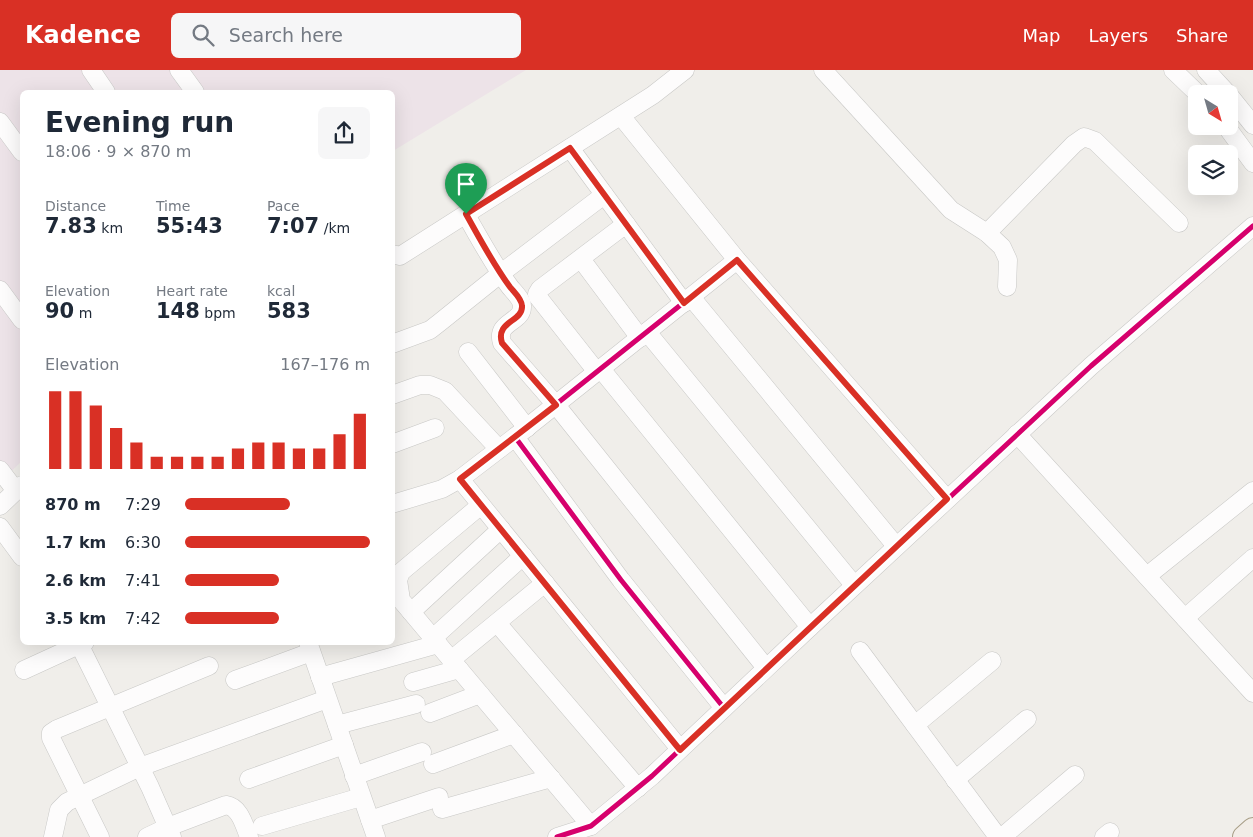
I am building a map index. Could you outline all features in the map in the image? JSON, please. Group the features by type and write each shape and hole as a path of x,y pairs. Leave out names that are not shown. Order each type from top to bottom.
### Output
{"main road":[{"path":"1244,837 1253,829"}],"street":[{"path":"91,70 105,90"},
{"path":"179,70 194,90"},
{"path":"395,255 400,256 621,116 653,95 685,70"},
{"path":"823,70 951,210 987,233 1002,247 1008,260 1007,287"},
{"path":"1173,70 1189,85"},
{"path":"1206,70 1220,85"},
{"path":"1238,106 1253,125"},
{"path":"621,116 737,260 947,499"},
{"path":"0,122 20,149"},
{"path":"1233,135 1253,163"},
{"path":"987,233 1074,144 1084,137 1095,141 1179,223"},
{"path":"570,148 626,224 688,300 896,546"},
{"path":"395,343 430,330 604,195"},
{"path":"466,214 500,274 520,299 522,306 521,313 502,329 500,336 502,343 556,405 766,668"},
{"path":"626,224 540,289 537,294 538,297 810,627"},
{"path":"556,837 591,826 638,788 1090,366 1253,226"},
{"path":"581,259 854,585"},
{"path":"395,503 442,489 460,479 737,260"},
{"path":"0,290 12,314"},
{"path":"468,352 621,580 724,708"},
{"path":"395,394 420,386 430,385 445,391 499,449"},
{"path":"395,443 436,428"},
{"path":"1017,434 1253,693"},
{"path":"0,470 19,488 0,506"},
{"path":"460,479 680,750"},
{"path":"1147,576 1253,491"},
{"path":"481,505 401,572 398,580 402,604 591,826"},
{"path":"0,527 20,554"},
{"path":"402,604 501,529"},
{"path":"320,677 393,649 435,641 523,556"},
{"path":"1185,618 1253,558"},
{"path":"413,682 455,664 496,623 545,583"},
{"path":"496,623 638,788"},
{"path":"24,670 77,645"},
{"path":"82,645 170,832"},
{"path":"235,680 310,648 376,837"},
{"path":"860,650 998,837"},
{"path":"915,726 992,661"},
{"path":"100,837 51,738 51,733 209,666"},
{"path":"336,725 423,708 480,694"},
{"path":"54,837 59,810 67,802 140,768 327,699"},
{"path":"955,780 1027,719"},
{"path":"354,776 514,734"},
{"path":"249,780 344,745"},
{"path":"1002,837 1075,775"},
{"path":"370,820 551,778"},
{"path":"147,837 170,832 215,808 232,806 255,831 362,797"}],"shaded area":[{"path":"0,70 526,70 395,150 395,90 20,90 20,463 0,482"}],"cycle path":[{"path":"557,837 591,826 652,776 1091,366 1253,226"},
{"path":"724,708 621,580 515,437 737,260"}],"route":[{"path":"570,148 684,303 737,260 947,499 680,750 460,479 556,405 502,343 500,336 502,329 521,313 522,306 520,299 500,274 466,214 570,148"}]}
